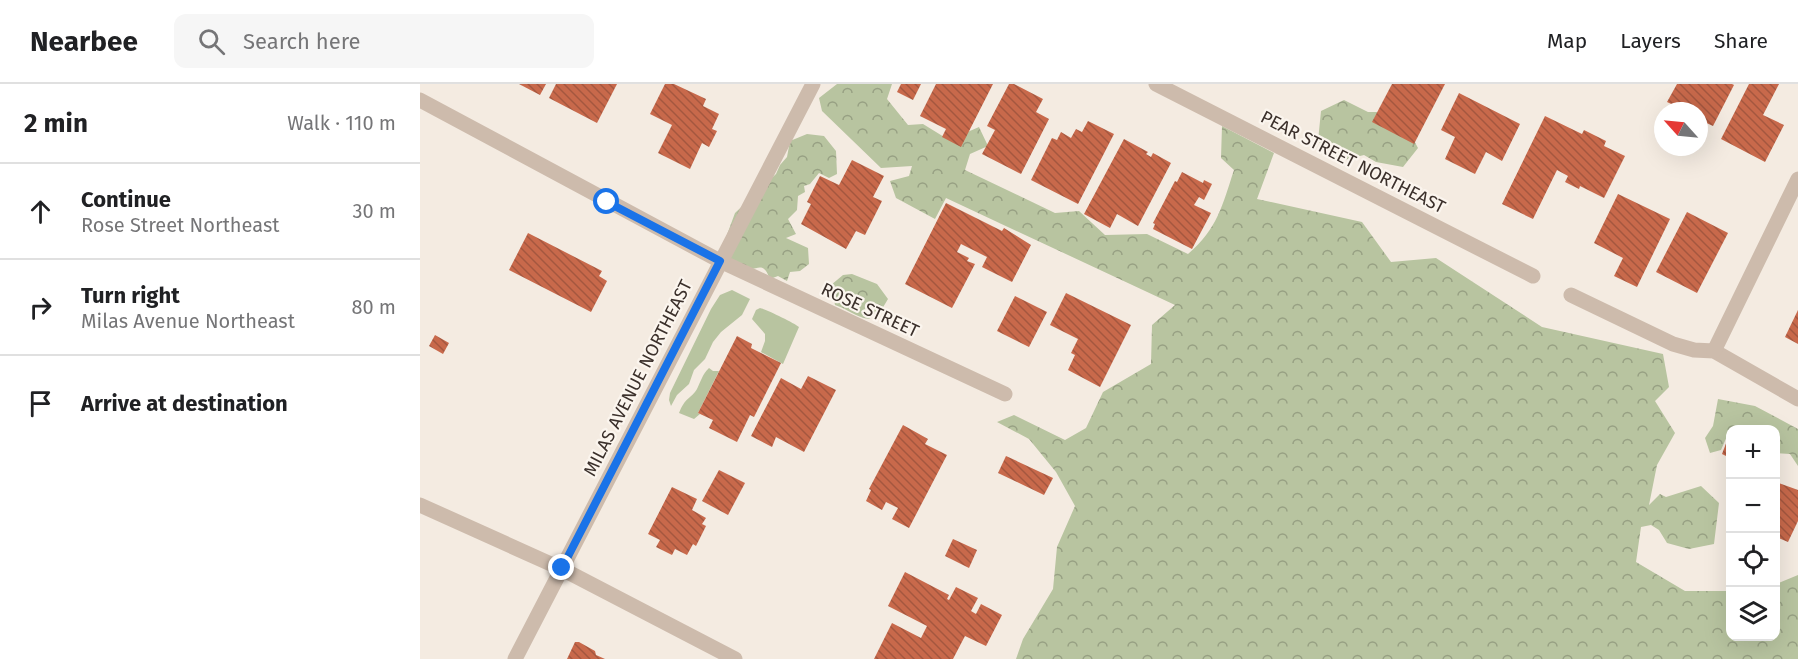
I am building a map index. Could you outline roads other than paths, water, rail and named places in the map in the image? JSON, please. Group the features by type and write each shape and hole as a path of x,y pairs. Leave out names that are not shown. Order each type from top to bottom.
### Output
{"street":[{"name":"MILAS AVENUE NORTHEAST","path":"515,659 813,84"},
{"name":"PEAR STREET NORTHEAST","path":"1156,84 1533,276"},
{"name":"ROSE STREET","path":"420,100 720,261 1005,394"},
{"path":"1714,351 1798,179"},
{"path":"1571,295 1673,344 1694,350 1714,351 1798,399"},
{"path":"420,505 562,568 735,659"}]}
